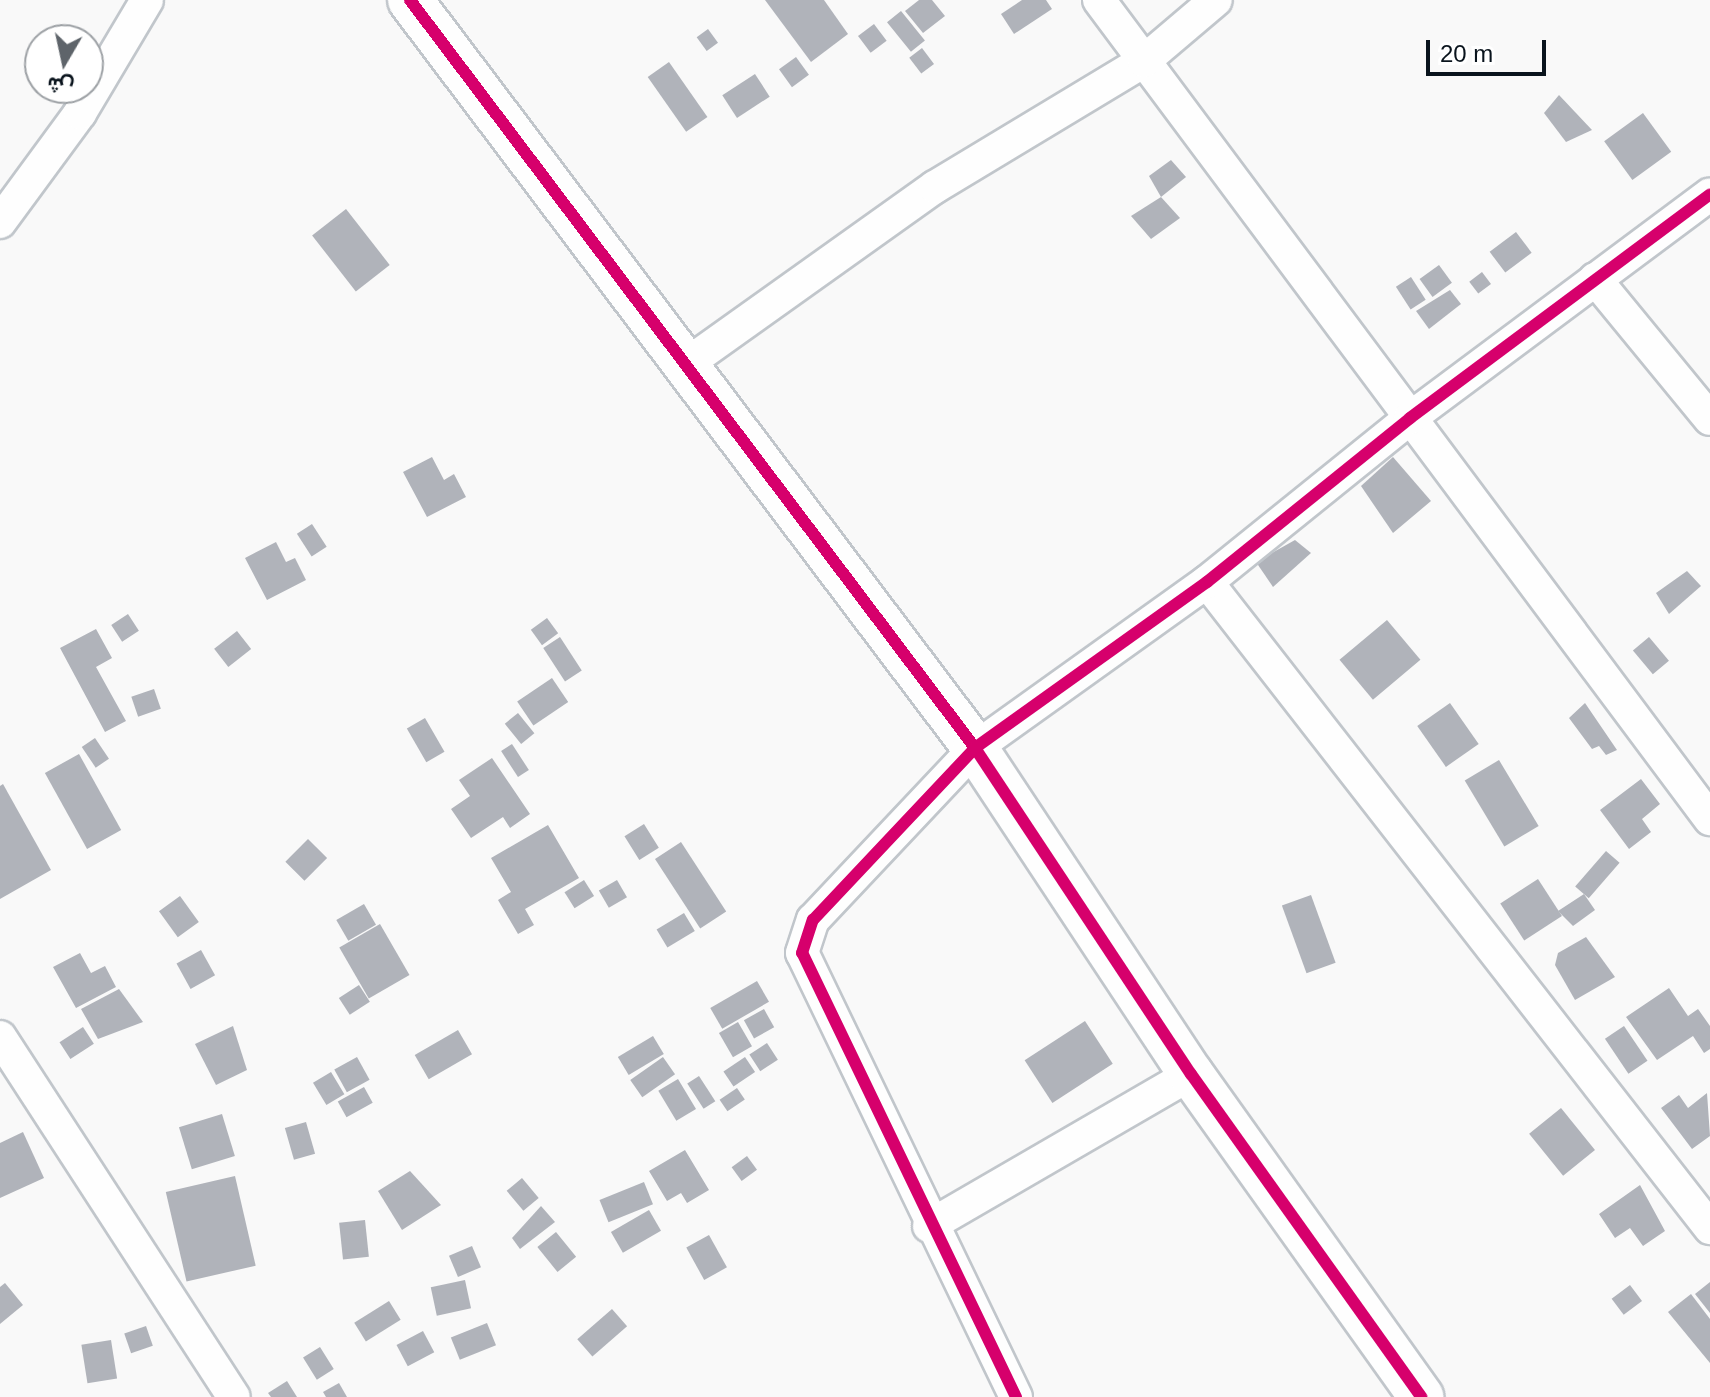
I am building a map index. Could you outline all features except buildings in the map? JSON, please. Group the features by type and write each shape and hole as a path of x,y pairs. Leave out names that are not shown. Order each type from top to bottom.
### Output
{"street":[{"path":"0,222 80,113 147,0"},
{"path":"410,0 688,363 975,748 1191,1074 1421,1397"},
{"path":"1099,0 1710,819"},
{"path":"688,363 935,187 1144,61 1216,0"},
{"path":"1016,1397 929,1226 802,953 813,920 975,748 1207,582 1410,418 1710,194"},
{"path":"1595,279 1710,419"},
{"path":"1207,582 1710,1228"},
{"path":"0,1037 234,1397"},
{"path":"929,1226 1191,1074"}],"cycle path":[{"path":"410,0 975,748 1191,1074 1421,1397"},
{"path":"1016,1397 802,953 813,920 975,748 1207,582 1410,418 1710,194"}]}
